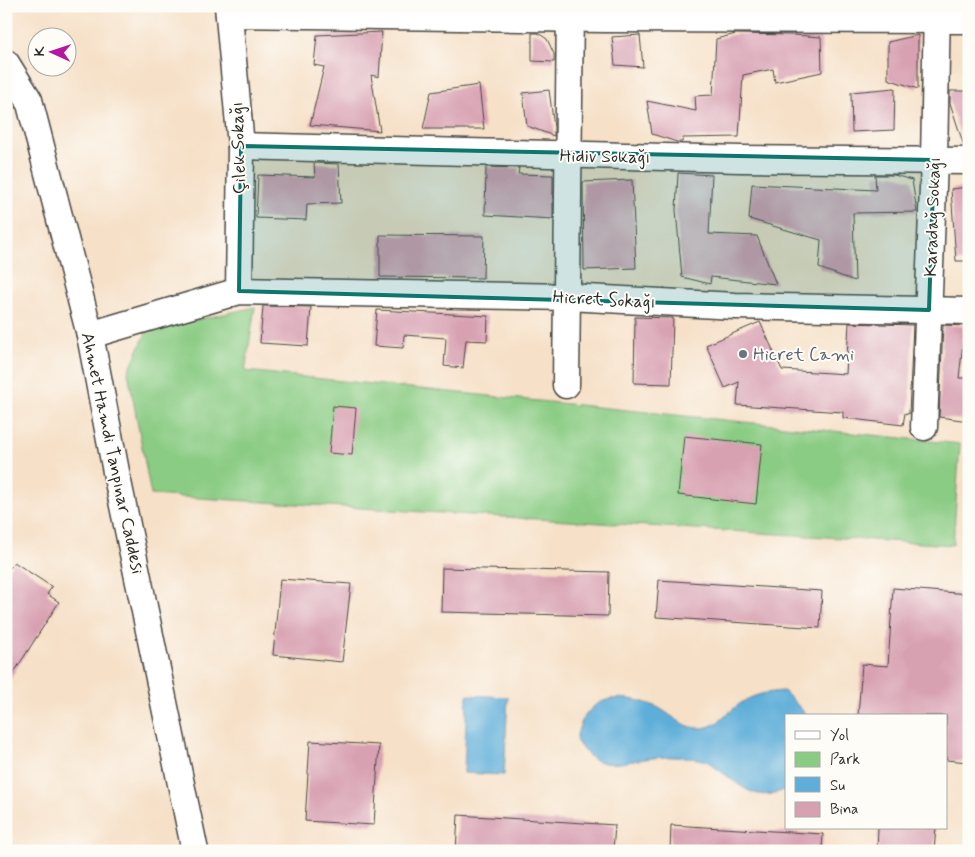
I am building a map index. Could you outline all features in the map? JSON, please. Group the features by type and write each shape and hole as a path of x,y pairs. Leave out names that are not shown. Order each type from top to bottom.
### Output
{"street":[{"path":"229,10 570,13 938,13 969,20"},
{"name":"Çilek Sokağı","path":"229,10 241,146 239,291"},
{"path":"566,385 570,155 570,13"},
{"name":"Karadağ Sokağı","path":"924,427 938,13"},
{"name":"Ahmet Hamdi Tanpınar Caddesi","path":"6,64 29,100 90,335 117,477 195,851"},
{"name":"Hidiv Sokağı","path":"241,146 570,155 969,161"},
{"name":"Hicret Sokağı","path":"90,335 239,291 568,297 735,306 969,311"}],"highlighted area":[{"path":"241,146 934,160 929,310 239,291"}],"green space":[{"path":"255,307 245,371 960,444 953,545 151,495 128,372 147,331"}],"water":[{"path":"784,691 806,714 785,714 785,789 775,793 765,795 748,790 703,760 665,757 610,764 601,762 584,751 576,740 580,725 586,714 594,706 604,701 628,699 641,701 655,706 687,725 699,728 717,723 751,697"},
{"path":"467,695 508,697 504,775 464,773"}],"building":[{"path":"382,32 379,77 371,75 380,131 310,125 324,67 314,65 317,35"},
{"path":"532,33 538,33 547,39 554,54 554,62 532,61"},
{"path":"736,34 821,37 822,72 775,82 773,69 743,75 739,137 683,138 682,142 677,142 652,134 647,101 696,111 695,96 713,95 716,39"},
{"path":"640,35 643,67 615,65 612,37"},
{"path":"918,35 918,89 888,79 888,42"},
{"path":"479,85 484,129 423,129 431,92"},
{"path":"895,88 894,130 852,132 851,92"},
{"path":"549,90 554,136 527,126 523,93"},
{"path":"950,91 969,91 969,146 964,146 950,103"},
{"path":"314,163 339,164 341,203 307,204 306,220 256,218 258,175 315,177"},
{"path":"486,167 519,168 518,174 553,175 553,219 485,215"},
{"path":"678,173 712,175 709,234 757,236 776,284 711,277 710,284 682,277 676,210"},
{"path":"875,175 894,175 912,180 917,212 853,213 855,281 819,268 821,240 749,219 752,184 876,190"},
{"path":"632,180 636,268 584,270 583,182"},
{"path":"969,187 969,261 956,261 951,189"},
{"path":"380,235 484,236 483,278 380,277"},
{"path":"263,306 311,307 308,346 260,343"},
{"path":"377,310 488,316 487,341 466,340 463,368 444,366 446,338 404,335 403,348 374,346"},
{"path":"635,317 673,318 671,384 634,383"},
{"path":"760,322 782,370 846,374 849,323 913,325 909,414 905,413 903,425 843,418 843,412 737,405 739,382 725,388 706,345"},
{"path":"943,325 965,326 959,378 969,378 969,421 939,417"},
{"path":"333,406 356,408 352,455 329,453"},
{"path":"684,436 762,444 756,504 678,495"},
{"path":"14,562 52,587 47,594 59,602 6,685 6,573"},
{"path":"442,568 609,572 608,616 441,612"},
{"path":"280,579 351,584 342,662 273,655"},
{"path":"659,580 822,591 820,628 656,617"},
{"path":"893,588 969,594 969,762 948,760 948,714 858,714 862,664 888,666"},
{"path":"310,741 379,745 374,825 305,821"},
{"path":"458,815 615,825 613,851 456,851"},
{"path":"671,825 823,834 822,851 670,851"},
{"path":"878,830 936,830 934,851 877,851"}],"place":[{"name":"Hicret Cami","path":"743,354"}]}
